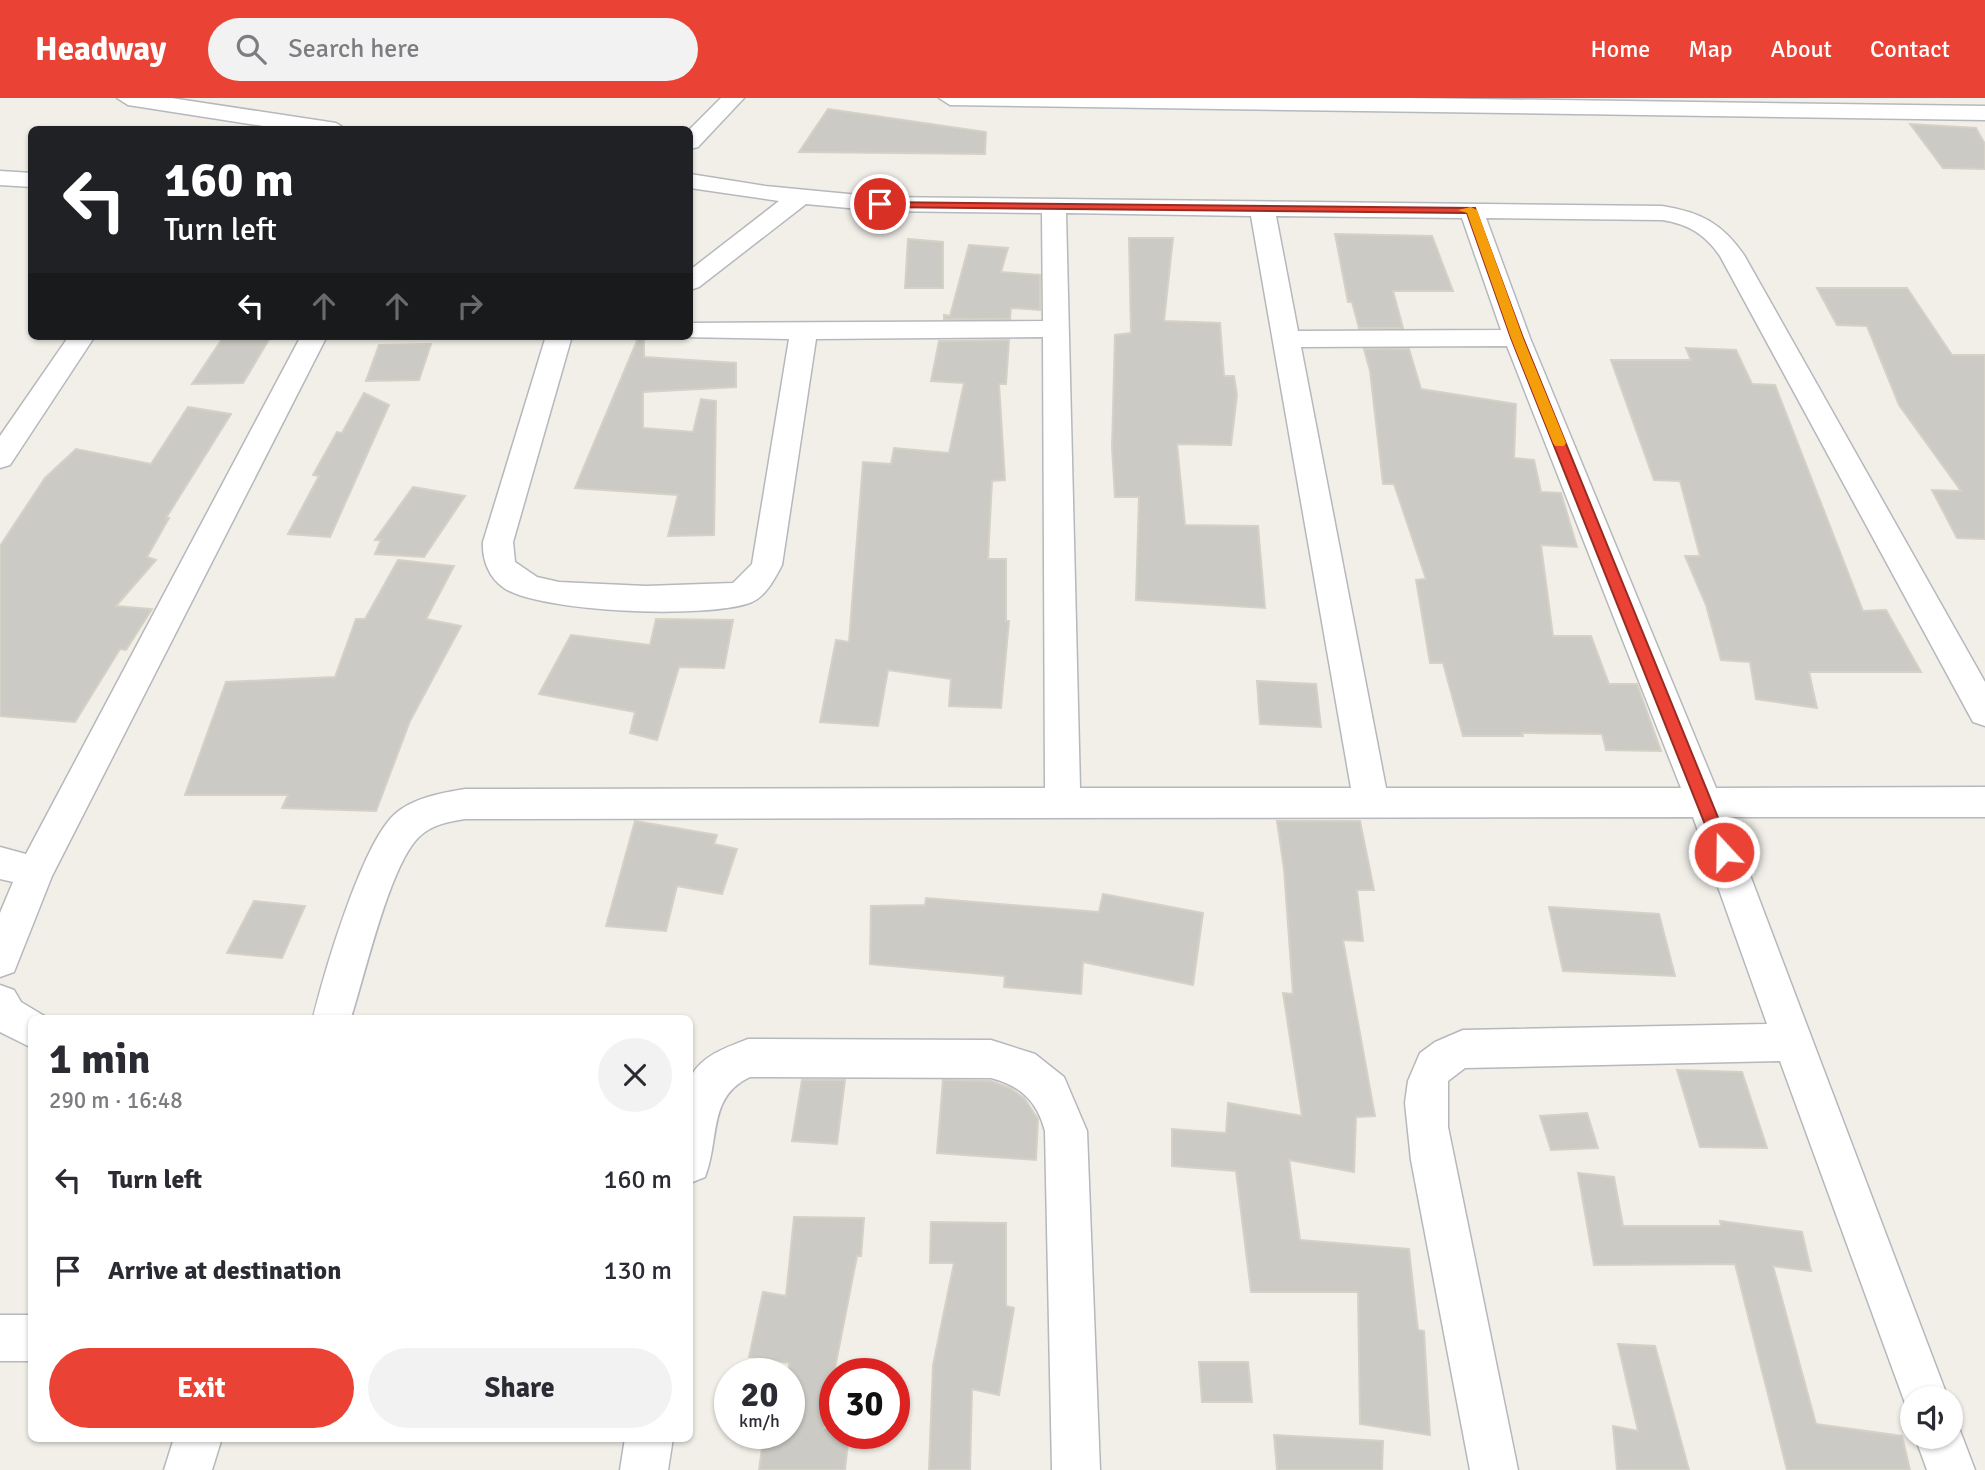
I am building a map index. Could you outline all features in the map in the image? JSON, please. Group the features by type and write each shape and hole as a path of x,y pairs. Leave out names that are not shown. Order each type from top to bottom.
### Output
{"street":[{"path":"128,98 254,122 295,126"},
{"path":"254,122 295,98"},
{"path":"693,139 733,98"},
{"path":"950,98 1985,113"},
{"path":"0,178 28,180"},
{"path":"693,181 800,197 880,204 1662,213 1694,220 1717,233 1732,255 1985,713"},
{"path":"693,280 800,197"},
{"path":"1055,207 1063,805"},
{"path":"1262,208 1371,803"},
{"path":"1471,210 1517,338 1706,805 1922,1386"},
{"path":"693,331 1057,329"},
{"path":"558,340 498,542 500,564 510,576 544,592 687,599 730,597 744,593 760,578 767,565 804,331"},
{"path":"1286,339 1517,338"},
{"path":"0,458 79,340"},
{"path":"0,960 35,873 312,340"},
{"path":"333,1015 382,861 394,838 406,824 420,814 440,807 465,804 1706,805 1985,802"},
{"path":"0,863 35,873"},
{"path":"0,1003 7,1015 28,1028"},
{"path":"1494,1470 1432,1160 1427,1114 1432,1071 1445,1057 1463,1049 1796,1042"},
{"path":"693,1142 699,1099 711,1079 727,1065 748,1058 991,1059 1018,1065 1040,1078 1059,1102 1066,1130 1076,1470"},
{"path":"0,1338 28,1338"},
{"path":"188,1470 197,1442"},
{"path":"644,1470 648,1442"},
{"path":"1943,1449 1951,1470"}],"building":[{"path":"828,109 986,132 985,154 799,152"},
{"path":"1910,124 1976,128 1985,144 1985,169 1943,168"},
{"path":"1335,234 1432,236 1453,291 1393,291 1403,328 1359,328 1352,302 1348,302"},
{"path":"1129,238 1173,238 1164,321 1220,323 1224,376 1234,376 1237,395 1231,445 1177,444 1185,525 1258,526 1265,608 1136,600 1139,497 1115,497 1112,448 1115,335 1131,333"},
{"path":"908,239 943,242 943,288 905,288"},
{"path":"969,245 1008,248 1001,272 1040,275 1040,310 1011,308 1010,319 944,319 944,315 950,316"},
{"path":"1817,288 1907,288 1952,355 1985,355 1985,539 1957,538 1932,490 1961,491 1899,405 1867,326 1837,325"},
{"path":"221,340 269,340 243,383 192,384"},
{"path":"637,340 644,340 644,357 736,363 736,387 643,392 643,428 693,432 701,399 716,401 714,535 668,536 678,495 575,488"},
{"path":"1009,340 1006,384 999,384 1005,480 992,481 988,559 1006,559 1006,621 1009,621 1001,708 949,706 951,679 888,670 878,726 820,722 836,640 849,642 863,462 891,464 894,448 949,453 964,383 931,381 939,341"},
{"path":"431,344 419,380 366,381 379,345"},
{"path":"1686,348 1736,350 1752,384 1775,385 1863,611 1886,610 1921,672 1809,672 1817,708 1756,699 1750,662 1721,660 1706,605 1685,556 1700,556 1680,481 1654,480 1611,360 1691,360"},
{"path":"1364,349 1409,349 1421,389 1516,404 1514,458 1534,460 1541,492 1561,493 1577,547 1541,545 1553,636 1591,636 1609,684 1637,684 1661,751 1606,750 1602,734 1522,733 1523,736 1463,736 1443,663 1430,663 1416,580 1426,579 1394,484 1383,484 1370,371"},
{"path":"364,393 389,405 330,537 288,534 319,476 313,475 337,432 342,433"},
{"path":"188,407 231,414 166,518 169,518 147,557 156,560 116,606 152,609 126,650 120,649 75,722 0,716 0,546 45,478 76,449 151,464"},
{"path":"413,487 465,496 424,557 375,554 381,540 375,540"},
{"path":"398,560 454,566 426,619 461,626 410,721 376,811 282,808 288,795 185,795 226,682 335,677 356,619 365,619"},
{"path":"656,619 733,620 724,668 679,667 657,740 630,733 635,712 539,694 571,635 650,645"},
{"path":"1257,681 1316,684 1321,727 1260,724"},
{"path":"635,821 717,835 714,844 737,849 722,894 677,886 666,931 606,926"},
{"path":"1277,821 1360,821 1374,890 1357,890 1363,941 1343,940 1375,1116 1356,1117 1354,1172 1289,1160 1300,1240 1409,1249 1418,1330 1424,1331 1430,1435 1360,1424 1358,1292 1251,1292 1236,1171 1172,1166 1172,1129 1226,1133 1228,1103 1302,1116 1283,993 1293,994 1284,869"},
{"path":"1103,894 1203,913 1193,985 1083,962 1081,994 1004,987 1005,976 870,964 871,906 925,905 926,898 1099,912"},
{"path":"254,901 305,906 282,958 227,953"},
{"path":"1549,907 1659,914 1675,976 1563,971"},
{"path":"1677,1070 1742,1072 1767,1148 1700,1147"},
{"path":"802,1080 845,1080 837,1144 792,1141"},
{"path":"943,1080 991,1081 1010,1088 1024,1098 1038,1119 1036,1160 937,1153"},
{"path":"1587,1113 1598,1148 1551,1150 1540,1116"},
{"path":"1578,1173 1614,1177 1623,1226 1721,1226 1720,1221 1802,1232 1811,1271 1773,1266 1816,1424 1900,1436 1900,1449 1905,1449 1910,1470 1787,1470 1735,1264 1594,1265"},
{"path":"794,1217 864,1218 861,1256 857,1256 837,1358 819,1358 819,1449 847,1449 845,1470 759,1470 762,1449 805,1449 805,1358 749,1357 763,1292 786,1296"},
{"path":"931,1222 1006,1223 1006,1306 1014,1308 999,1395 972,1389 970,1470 929,1470 933,1365 954,1263 930,1263"},
{"path":"1618,1344 1655,1346 1689,1470 1617,1470 1613,1426 1638,1431"},
{"path":"1199,1362 1248,1362 1252,1402 1202,1402"},
{"path":"1274,1435 1383,1441 1382,1470 1277,1470"}],"slow traffic":[{"path":"1464,210 1471,210 1517,338 1559,443"}],"route":[{"path":"880,204 1471,210 1517,338 1724,852"}]}
